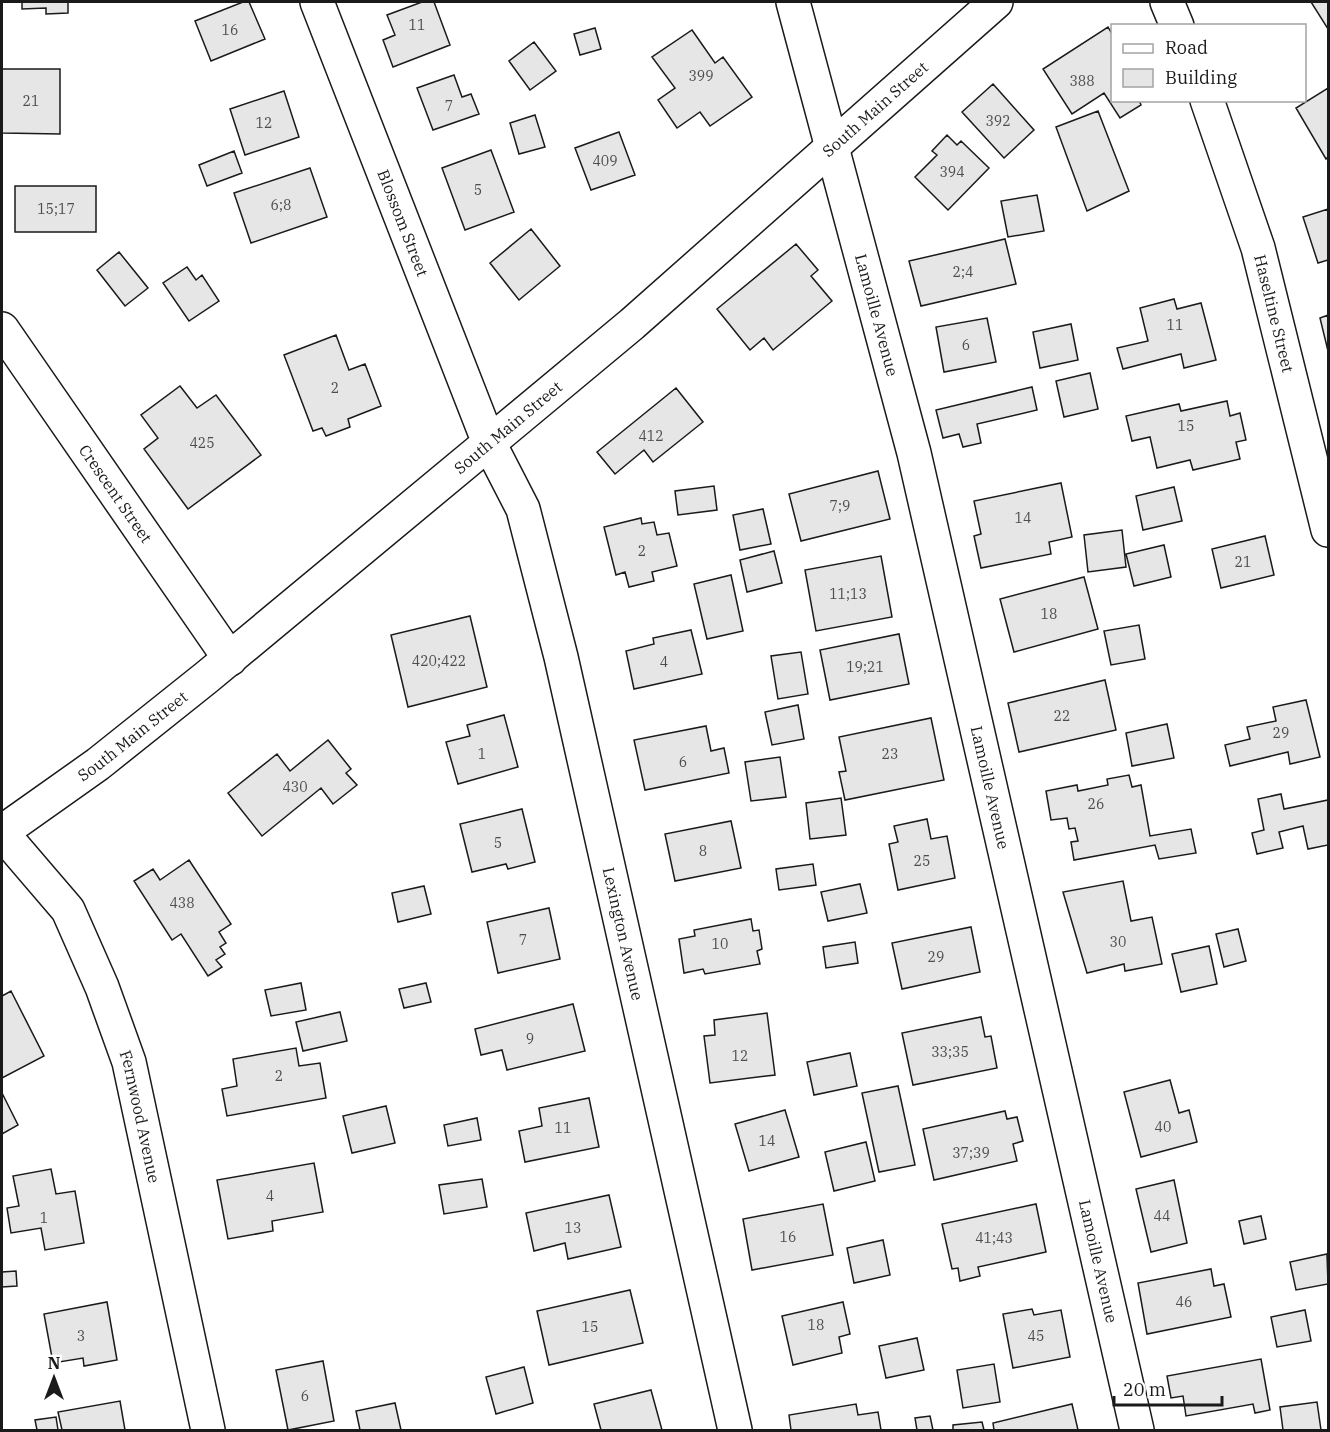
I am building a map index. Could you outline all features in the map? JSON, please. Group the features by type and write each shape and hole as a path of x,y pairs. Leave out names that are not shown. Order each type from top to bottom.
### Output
{"street":[{"name":"Blossom Street","path":"317,2 489,443"},
{"name":"Lamoille Avenue","path":"793,2 914,453 1137,1431"},
{"name":"South Main Street","path":"2,832 98,764 230,659 489,443 641,316 996,2"},
{"path":"1167,2 1176,24"},
{"name":"Haseltine Street","path":"1208,102 1258,248 1329,530"},
{"name":"Crescent Street","path":"2,329 230,659"},
{"name":"Lexington Avenue","path":"489,443 523,509 561,657 735,1431"},
{"name":"Fernwood Avenue","path":"2,832 68,910 102,987 129,1062 208,1431"}],"building":[{"path":"22,2 68,2 68,13 46,14 46,8 22,9"},
{"path":"243,2 249,2 265,39 211,61 195,21"},
{"path":"422,2 434,2 450,45 393,67 383,40 395,35 387,15"},
{"path":"1311,2 1328,2 1328,29"},
{"path":"1108,27 1111,32 1111,102 1140,102 1141,105 1120,118 1104,93 1072,114 1043,69"},
{"path":"595,28 601,49 580,55 574,34"},
{"path":"692,30 715,63 723,57 752,97 710,126 700,112 677,128 658,100 675,88 652,57"},
{"path":"534,42 556,71 530,90 509,61"},
{"path":"2,69 60,69 60,134 2,133"},
{"path":"454,75 462,97 471,94 479,114 433,130 417,88"},
{"path":"993,84 1034,130 1004,158 962,112"},
{"path":"1328,88 1328,157 1326,159 1296,108"},
{"path":"284,91 299,137 245,155 230,109"},
{"path":"1098,111 1129,191 1087,211 1056,127"},
{"path":"535,115 545,147 519,154 510,123"},
{"path":"619,132 635,175 591,190 575,148"},
{"path":"947,135 957,145 961,141 989,168 948,210 915,177 937,155 932,151"},
{"path":"491,150 514,212 465,230 442,168"},
{"path":"234,151 242,173 207,186 199,165"},
{"path":"310,168 327,217 251,243 234,193"},
{"path":"15,186 96,186 96,232 15,232"},
{"path":"1037,195 1044,231 1008,237 1001,201"},
{"path":"1328,209 1328,260 1318,263 1303,217"},
{"path":"531,229 560,266 519,300 490,263"},
{"path":"1005,239 1016,284 921,306 909,261"},
{"path":"796,244 818,270 811,276 832,301 773,350 764,338 750,350 717,309"},
{"path":"119,252 148,288 125,306 97,270"},
{"path":"187,267 196,280 202,275 219,301 189,321 163,283"},
{"path":"1174,299 1177,309 1201,303 1216,360 1184,368 1181,354 1123,369 1117,348 1148,341 1140,308"},
{"path":"1328,315 1328,351 1320,318"},
{"path":"987,318 996,362 944,372 936,327"},
{"path":"1071,324 1078,360 1040,368 1033,332"},
{"path":"336,335 349,370 365,364 381,406 348,419 350,427 326,436 322,428 313,431 284,355"},
{"path":"1090,373 1098,409 1064,417 1056,381"},
{"path":"180,386 197,408 216,395 261,455 188,509 144,449 158,438 141,415"},
{"path":"1032,387 1037,410 977,424 981,443 963,447 959,434 943,438 936,410"},
{"path":"676,388 703,422 653,462 644,450 615,474 597,452"},
{"path":"1227,401 1230,416 1240,413 1246,440 1236,442 1240,459 1193,470 1190,460 1157,468 1150,437 1132,441 1126,416 1179,404 1181,411"},
{"path":"878,471 890,519 801,541 789,494"},
{"path":"1061,483 1072,537 1049,542 1051,554 981,568 974,536 981,534 974,501"},
{"path":"714,486 717,510 678,515 675,491"},
{"path":"1174,487 1182,521 1143,530 1136,496"},
{"path":"763,509 771,544 740,550 733,515"},
{"path":"641,518 642,524 654,522 657,535 669,533 677,566 652,572 654,581 629,587 625,572 616,575 604,527"},
{"path":"1122,530 1126,567 1088,572 1084,535"},
{"path":"1265,536 1274,575 1221,588 1212,549"},
{"path":"1164,545 1171,577 1134,586 1126,554"},
{"path":"774,551 782,583 747,592 740,560"},
{"path":"881,556 892,617 816,631 805,570"},
{"path":"731,575 743,631 707,639 694,584"},
{"path":"1084,577 1098,629 1014,652 1000,599"},
{"path":"470,616 487,687 408,707 391,635"},
{"path":"1139,625 1145,659 1111,665 1104,631"},
{"path":"691,630 702,674 634,689 626,651 654,644 653,638"},
{"path":"899,634 909,684 830,700 820,650"},
{"path":"801,652 808,694 778,699 771,656"},
{"path":"1105,680 1116,730 1019,752 1008,703"},
{"path":"1306,700 1320,757 1290,764 1288,752 1230,766 1225,745 1250,739 1247,727 1276,721 1273,707"},
{"path":"798,705 804,739 772,745 765,712"},
{"path":"504,715 518,767 458,784 446,742 470,736 467,725"},
{"path":"931,718 944,780 845,800 839,772 846,771 839,737"},
{"path":"1167,724 1174,758 1132,766 1126,733"},
{"path":"706,726 711,751 724,748 729,773 645,790 634,740"},
{"path":"328,740 351,769 346,773 357,785 333,804 321,788 262,836 228,793 277,754 290,771"},
{"path":"780,757 786,797 751,801 745,762"},
{"path":"1129,775 1132,787 1141,785 1150,836 1191,829 1196,853 1159,859 1155,845 1074,860 1071,842 1078,841 1075,828 1069,829 1067,818 1051,820 1046,791 1077,785 1078,791 1108,785 1107,779"},
{"path":"1281,794 1284,809 1328,800 1328,845 1308,849 1303,826 1279,832 1283,848 1257,854 1252,833 1264,830 1258,799"},
{"path":"841,798 846,835 810,839 806,803"},
{"path":"522,809 535,862 508,869 506,864 472,872 460,824"},
{"path":"927,819 931,839 947,836 955,878 898,890 889,844 898,842 894,826"},
{"path":"731,821 741,868 675,881 665,834"},
{"path":"189,860 231,924 219,932 226,943 220,947 225,954 216,960 222,967 208,976 181,934 172,940 134,881 153,869 160,880"},
{"path":"813,864 816,885 779,890 776,869"},
{"path":"1123,881 1131,921 1152,917 1162,964 1125,971 1124,964 1087,973 1063,892"},
{"path":"860,884 867,913 828,921 821,892"},
{"path":"424,886 431,914 398,922 392,893"},
{"path":"549,908 560,959 498,973 487,922"},
{"path":"751,919 753,931 759,930 762,949 757,951 760,964 705,974 703,969 684,973 679,939 695,936 694,930"},
{"path":"971,927 980,972 902,989 892,943"},
{"path":"1238,929 1246,961 1224,967 1216,934"},
{"path":"855,942 858,963 826,968 823,947"},
{"path":"1209,946 1217,984 1181,992 1172,954"},
{"path":"301,983 306,1010 271,1016 265,990"},
{"path":"426,983 431,1002 404,1008 399,989"},
{"path":"11,991 44,1056 2,1078 2,996"},
{"path":"573,1004 585,1051 507,1070 502,1050 481,1055 475,1029"},
{"path":"340,1012 347,1041 303,1051 296,1022"},
{"path":"767,1013 775,1075 710,1083 704,1036 715,1035 714,1020"},
{"path":"981,1017 985,1037 991,1036 997,1068 913,1085 902,1033"},
{"path":"296,1048 299,1066 320,1063 326,1098 227,1116 222,1089 237,1086 233,1059"},
{"path":"850,1053 857,1086 814,1095 807,1062"},
{"path":"1170,1080 1179,1113 1189,1110 1197,1142 1141,1157 1124,1092"},
{"path":"898,1086 915,1165 879,1172 862,1093"},
{"path":"2,1093 18,1125 2,1134"},
{"path":"589,1098 599,1147 525,1162 519,1131 542,1126 539,1108"},
{"path":"386,1106 395,1143 352,1153 343,1116"},
{"path":"785,1110 799,1157 749,1171 735,1124"},
{"path":"1005,1111 1007,1119 1017,1117 1023,1141 1013,1144 1017,1161 934,1180 923,1129"},
{"path":"477,1118 481,1140 448,1146 444,1125"},
{"path":"866,1142 875,1181 834,1191 825,1152"},
{"path":"314,1163 323,1212 272,1221 273,1231 228,1239 217,1180"},
{"path":"51,1169 56,1194 75,1191 84,1243 45,1250 41,1228 11,1233 7,1208 19,1206 13,1176"},
{"path":"482,1179 487,1207 444,1214 439,1185"},
{"path":"1174,1180 1187,1243 1151,1252 1136,1189"},
{"path":"609,1195 621,1247 568,1259 565,1243 534,1251 526,1213"},
{"path":"823,1204 833,1255 752,1270 743,1219"},
{"path":"1036,1204 1046,1252 978,1267 980,1276 960,1281 958,1268 952,1269 942,1224"},
{"path":"1261,1216 1266,1239 1244,1244 1239,1221"},
{"path":"883,1240 890,1275 854,1283 847,1248"},
{"path":"1327,1254 1328,1284 1296,1290 1290,1262"},
{"path":"1211,1269 1214,1286 1224,1284 1231,1317 1147,1334 1138,1283"},
{"path":"16,1271 17,1286 2,1287 2,1272"},
{"path":"630,1290 643,1343 549,1365 537,1311"},
{"path":"107,1302 117,1360 84,1366 83,1358 53,1363 44,1314"},
{"path":"843,1302 850,1334 839,1337 842,1353 793,1365 782,1316"},
{"path":"1032,1309 1034,1315 1061,1310 1070,1357 1013,1368 1003,1314"},
{"path":"1305,1310 1311,1341 1277,1347 1271,1317"},
{"path":"917,1338 924,1370 886,1378 879,1346"},
{"path":"1261,1359 1270,1410 1255,1413 1253,1404 1186,1416 1183,1396 1171,1398 1167,1376"},
{"path":"323,1361 334,1421 288,1430 276,1370"},
{"path":"994,1364 1000,1402 963,1408 957,1370"},
{"path":"524,1367 533,1403 496,1414 486,1377"},
{"path":"651,1390 662,1430 601,1430 594,1404"},
{"path":"120,1401 125,1430 62,1430 58,1412"},
{"path":"1317,1402 1321,1430 1283,1430 1280,1407"},
{"path":"395,1403 401,1430 360,1430 356,1411"},
{"path":"856,1404 858,1415 878,1412 881,1430 791,1430 789,1415"},
{"path":"1072,1404 1078,1430 994,1430 993,1423"},
{"path":"930,1416 933,1430 917,1430 915,1418"},
{"path":"56,1417 58,1430 37,1430 35,1420"},
{"path":"982,1422 984,1430 953,1430 953,1425"}]}
